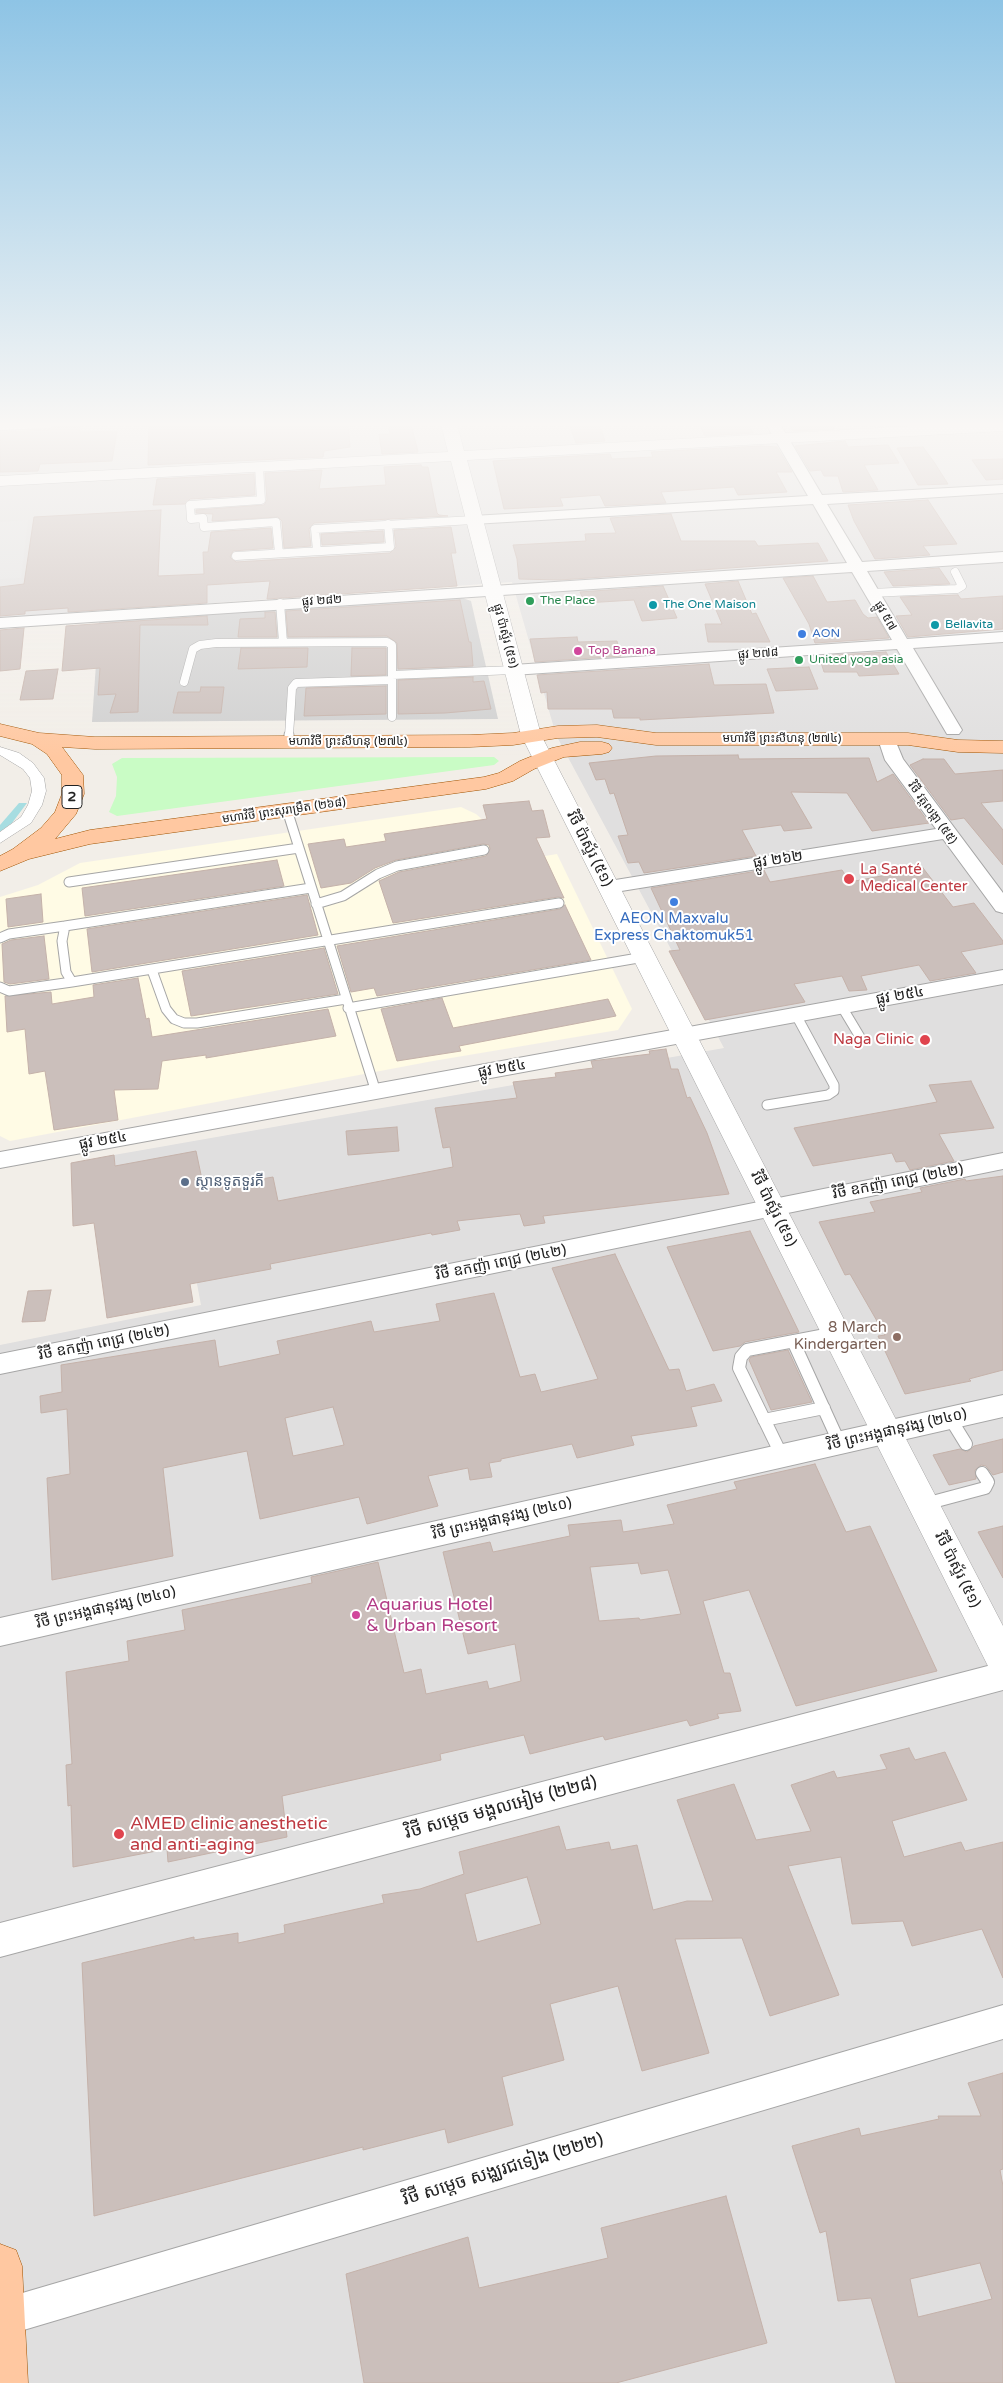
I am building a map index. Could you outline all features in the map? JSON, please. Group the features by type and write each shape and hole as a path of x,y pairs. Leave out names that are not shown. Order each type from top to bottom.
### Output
{"main road":[{"name":"2","path":"0,864 21,854 49,833 66,814 73,794 72,775 62,758 39,739 4,728"},
{"name":"មហាវិថី ព្រះសីហនុ (២៧៤)","path":"908,739 953,730 1003,730"},
{"name":"មហាវិថី ព្រះសីហនុ (២៧៤)","path":"39,739 96,743 470,742 580,748 600,748 656,739 908,739 958,746 1003,746"},
{"name":"មហាវិថី ព្រះសុរាម្រឹត (២៦៨)","path":"21,854 90,837 486,783 506,777 537,747"},
{"path":"0,2266 3,2348"}],"street":[{"name":"ផ្លូវ ប៉ាស្ទ័រ (៥១)","path":"477,535 513,670 537,747"},
{"name":"ផ្លូវ ៥៧","path":"838,535 953,730"},
{"name":"ផ្លូវ ២៨២","path":"0,623 280,603 1003,557"},
{"name":"ផ្លូវ ២៧៨","path":"513,670 1003,637"},
{"name":"វិថី វត្តលង្កា (៥៥)","path":"887,739 894,760 946,833 1003,907"},
{"name":"វិថី ប៉ាស្ទ័រ (៥១)","path":"537,747 1003,1661"},
{"path":"0,751 14,756 28,766 37,778 39,791 36,805 26,820 0,839"},
{"name":"ផ្លូវ ២៦២","path":"609,887 946,833"},
{"name":"ផ្លូវ ២៥៤","path":"0,1160 1003,977"},
{"name":"វិថី ឧកញ៉ា ពេជ្រ (២៤២)","path":"0,1364 1003,1161"},
{"name":"វិថី ព្រះអង្គផានុវង្ស (២៤០)","path":"0,1632 1003,1406"},
{"name":"វិថី សម្តេច មង្គលអៀម (២២៨)","path":"0,1940 1003,1676"},
{"name":"វិថី សម្តេច សង្ឈរជទៀង (២២២)","path":"3,2348 1003,2022"}],"lane":[{"path":"277,535 279,553"},
{"path":"316,535 317,551"},
{"path":"236,556 390,547 389,535"},
{"path":"872,592 956,589 962,586 955,572"},
{"path":"280,603 283,642"},
{"path":"184,682 193,648 197,646 216,643 387,642 392,645 392,717"},
{"path":"289,742 292,688 296,683 513,670"},
{"path":"287,810 327,942 376,1092"},
{"path":"69,882 299,848"},
{"path":"316,904 343,896 378,874 397,866 484,850"},
{"path":"0,938 9,934 311,888"},
{"path":"0,987 9,992 559,903"},
{"path":"65,926 62,941 66,972 72,982"},
{"path":"152,970 166,1009 174,1018 184,1023 197,1023 347,1003 644,957"},
{"path":"842,1007 860,1037"},
{"path":"766,1105 828,1095 834,1091 834,1085 796,1015"},
{"path":"782,1456 739,1368 741,1357 747,1350 836,1333"},
{"path":"793,1341 839,1442"},
{"path":"764,1420 824,1408"},
{"path":"950,1418 966,1444"},
{"path":"923,1504 985,1488 988,1482 982,1473"}],"shaded area":[{"path":"0,535 1003,535 1003,2383 0,2383 0,1345 201,1305 185,1220 123,1230 114,1155 724,1048 556,735 512,582 0,618"},
{"path":"0,535 26,535 21,578 0,579"},
{"path":"460,597 471,601 498,719 92,722 99,620"},
{"path":"461,807 476,814 484,821 503,863 557,854 632,1009 618,1030 433,1061 10,1141 0,1136 0,897 38,885 80,863"}],"green space":[{"path":"494,757 499,761 494,765 117,816 109,812 116,796 117,777 112,764 122,758"}],"water":[{"path":"19,803 27,803 12,823 0,832 0,825"}],"building":[{"path":"31,535 160,535 158,576 204,574 203,552 208,552 211,535 272,535 273,548 233,551 230,557 236,562 390,553 396,547 395,535 453,535 456,553 451,553 457,586 267,599 270,581 207,585 207,603 68,612 68,608 25,611 25,614 0,616 0,587 24,584"},
{"path":"283,535 310,535 311,546 284,548"},
{"path":"321,535 383,535 384,542 322,545"},
{"path":"585,535 679,535 681,541 755,541 758,546 818,543 828,561 560,580 519,579 517,559 513,545 586,541"},
{"path":"862,535 951,535 957,544 923,546 930,555 875,559"},
{"path":"939,568 950,584 893,586 884,572"},
{"path":"813,576 827,602 855,600 863,614 868,618 877,617 889,638 815,643 809,624 783,578"},
{"path":"738,581 752,614 756,613 770,642 708,642 705,624 722,624 705,584"},
{"name":"The One Maison","path":"663,586 677,618 642,621 634,600 585,603 580,592"},
{"path":"958,595 961,599 1003,596 1003,629 908,637 896,616 912,615 900,597"},
{"path":"460,600 469,642 471,642 473,666 398,669 397,643 387,636 288,637 286,611"},
{"path":"265,612 275,612 277,637 238,637 240,619 265,618"},
{"path":"207,616 208,625 140,625 138,712 110,713 116,694 98,695 100,668 62,671 66,626"},
{"path":"24,628 20,669 0,671 0,630"},
{"path":"577,637 578,642 617,641 621,656 535,662 530,639"},
{"path":"241,648 308,648 307,667 238,669"},
{"path":"352,648 386,648 386,675 351,676"},
{"path":"886,652 899,674 859,676 857,672 824,672 819,656"},
{"path":"709,664 714,685 766,684 774,713 640,720 640,718 614,718 612,709 548,709 547,692 541,693 537,675"},
{"path":"809,667 818,689 776,691 767,669"},
{"path":"58,669 53,699 20,700 26,671"},
{"path":"473,677 473,682 484,681 491,709 445,713 398,714 398,680"},
{"path":"386,686 386,714 304,716 306,688"},
{"path":"201,687 224,687 221,713 173,713 178,692 200,692"},
{"path":"738,755 739,759 869,758 877,782 893,774 929,823 872,831 847,793 791,792 812,828 784,831 781,825 742,830 756,856 644,873 639,862 628,863 618,836 628,835 614,793 610,794 605,779 596,780 589,763 656,756"},
{"path":"923,759 944,759 955,774 1003,770 1003,801 981,803 1003,830 1003,865 964,818 951,820 910,765"},
{"path":"529,801 532,811 543,810 550,837 536,838 564,898 558,897 393,923 379,881 399,872 486,856 490,849 489,845 483,844 396,860 375,868 351,883 321,888 308,844 344,839 346,847 386,841 384,834 487,819 483,805"},
{"path":"277,860 284,886 85,916 82,888"},
{"path":"923,868 953,907 974,903 1003,941 1003,944 961,952 976,973 930,981 919,965 861,976 867,990 849,991 842,976 794,984 805,1002 705,1020 669,951 680,950 651,888 764,870 770,882 842,870 850,882"},
{"path":"41,894 43,922 8,927 6,899"},
{"path":"307,895 318,935 92,972 87,929"},
{"path":"565,905 591,960 377,996 374,988 351,992 337,946 560,909"},
{"path":"44,936 49,979 10,984 4,982 2,944 11,940"},
{"path":"324,948 338,994 191,1016 182,971"},
{"path":"138,978 146,1019 149,1018 152,1037 328,1009 336,1036 206,1058 206,1055 162,1061 158,1089 114,1090 118,1120 54,1130 45,1071 29,1074 25,1029 7,1032 5,996 51,992 52,1004 94,997 93,985"},
{"path":"442,998 453,1028 608,999 616,1016 459,1046 461,1051 397,1061 381,1009"},
{"path":"666,1049 671,1069 678,1069 687,1098 690,1097 707,1133 729,1194 543,1216 545,1223 524,1226 520,1214 457,1221 460,1230 432,1235 431,1233 270,1264 271,1269 190,1284 193,1302 107,1318 94,1223 73,1226 71,1163 114,1155 115,1166 196,1151 204,1189 273,1177 278,1201 453,1167 450,1147 443,1148 435,1108 517,1098 513,1082 556,1077 555,1073 593,1068 591,1061 650,1054 649,1051"},
{"path":"971,1081 994,1128 939,1134 954,1161 910,1170 905,1161 896,1162 892,1153 813,1166 794,1128 937,1102 929,1085"},
{"path":"397,1127 399,1151 348,1155 346,1131"},
{"path":"1003,1176 1003,1370 969,1379 971,1381 905,1394 878,1336 885,1335 850,1274 845,1275 819,1222 875,1212 870,1202 922,1192 920,1188 965,1179 966,1181"},
{"path":"750,1231 799,1332 745,1342 740,1346 713,1351 667,1247"},
{"path":"615,1254 669,1370 679,1369 686,1391 714,1384 722,1401 691,1407 697,1426 631,1436 634,1445 577,1458 572,1444 501,1459 501,1461 489,1463 492,1477 470,1480 468,1468 428,1476 438,1506 367,1524 359,1497 260,1519 247,1451 163,1468 173,1556 52,1580 47,1478 70,1474 67,1409 41,1413 40,1396 62,1392 61,1365 215,1340 219,1367 280,1354 277,1341 371,1321 374,1332 440,1321 436,1304 494,1293 520,1377 535,1374 541,1392 598,1379 552,1268","holes":["333,1407 344,1445 293,1456 285,1418"]},
{"path":"51,1290 45,1321 22,1322 28,1291"},
{"path":"788,1350 812,1402 771,1410 749,1360 751,1357"},
{"path":"1003,1439 1003,1472 993,1475 986,1466 981,1465 975,1470 976,1479 949,1485 933,1455 960,1449 967,1452 974,1446"},
{"path":"815,1464 846,1532 870,1526 937,1671 796,1706 749,1590 703,1601 724,1673 730,1673 741,1711 717,1714 719,1718 690,1726 687,1720 605,1740 603,1736 530,1754 524,1735 440,1754 441,1760 282,1796 287,1837 168,1862 167,1849 73,1867 71,1805 68,1806 66,1765 72,1764 66,1672 129,1661 127,1641 185,1630 182,1610 312,1583 311,1577 378,1562 404,1673 421,1669 426,1694 487,1681 489,1689 521,1681 515,1644 468,1654 443,1552 490,1542 493,1552 570,1536 568,1525 621,1520 623,1532 674,1524 667,1505 737,1489 734,1482","holes":["638,1563 641,1574 668,1570 681,1614 640,1620 639,1618 599,1621 590,1567"]},
{"path":"1003,1526 1003,1578 978,1532"},
{"path":"909,1748 915,1760 945,1752 967,1800 892,1821 904,1857 961,1842 965,1851 1003,1842 1003,1978 982,1929 912,1946 903,1921 852,1924 841,1857 788,1866 839,1995 770,2016 742,1938 675,1939 709,2053 642,2071 618,1986 550,2004 564,2060 502,2077 513,2125 448,2143 445,2129 363,2150 363,2147 94,2216 82,1963 194,1937 194,1940 238,1933 238,1943 285,1933 284,1925 384,1903 382,1895 420,1889 464,1874 459,1852 559,1826 566,1850 609,1842 611,1850 637,1845 653,1910 687,1901 713,1901 677,1800 734,1784 756,1840 811,1831 791,1785 834,1771 837,1778 887,1769 880,1755","holes":["527,1877 541,1924 477,1942 465,1894"]},
{"path":"1003,2073 1003,2169 1000,2170 1003,2186 1003,2383 896,2383 871,2298 838,2301 826,2231 820,2233 792,2146 859,2128 861,2136 939,2119 938,2116 981,2116 968,2083","holes":["980,2263 992,2299 918,2317 910,2279"]},
{"path":"726,2196 767,2343 616,2383 364,2383 346,2274 468,2237 479,2288 608,2258 601,2228"}],"place":[{"name":"The Place","path":"530,601"},
{"name":"The One Maison","path":"653,605"},
{"name":"Bellavita","path":"935,625"},
{"name":"AON","path":"802,634"},
{"name":"Top Banana","path":"578,651"},
{"name":"United yoga asia","path":"799,660"},
{"name":"La Santé Medical Center","path":"849,879"},
{"name":"AEON Maxvalu Express Chaktomuk51","path":"674,902"},
{"name":"Naga Clinic","path":"925,1040"},
{"name":"ស្ថានទូតទួរគី","path":"185,1182"},
{"name":"8 March Kindergarten","path":"897,1337"},
{"name":"Aquarius Hotel & Urban Resort","path":"356,1615"},
{"name":"AMED clinic anesthetic and anti-aging","path":"119,1834"}]}
